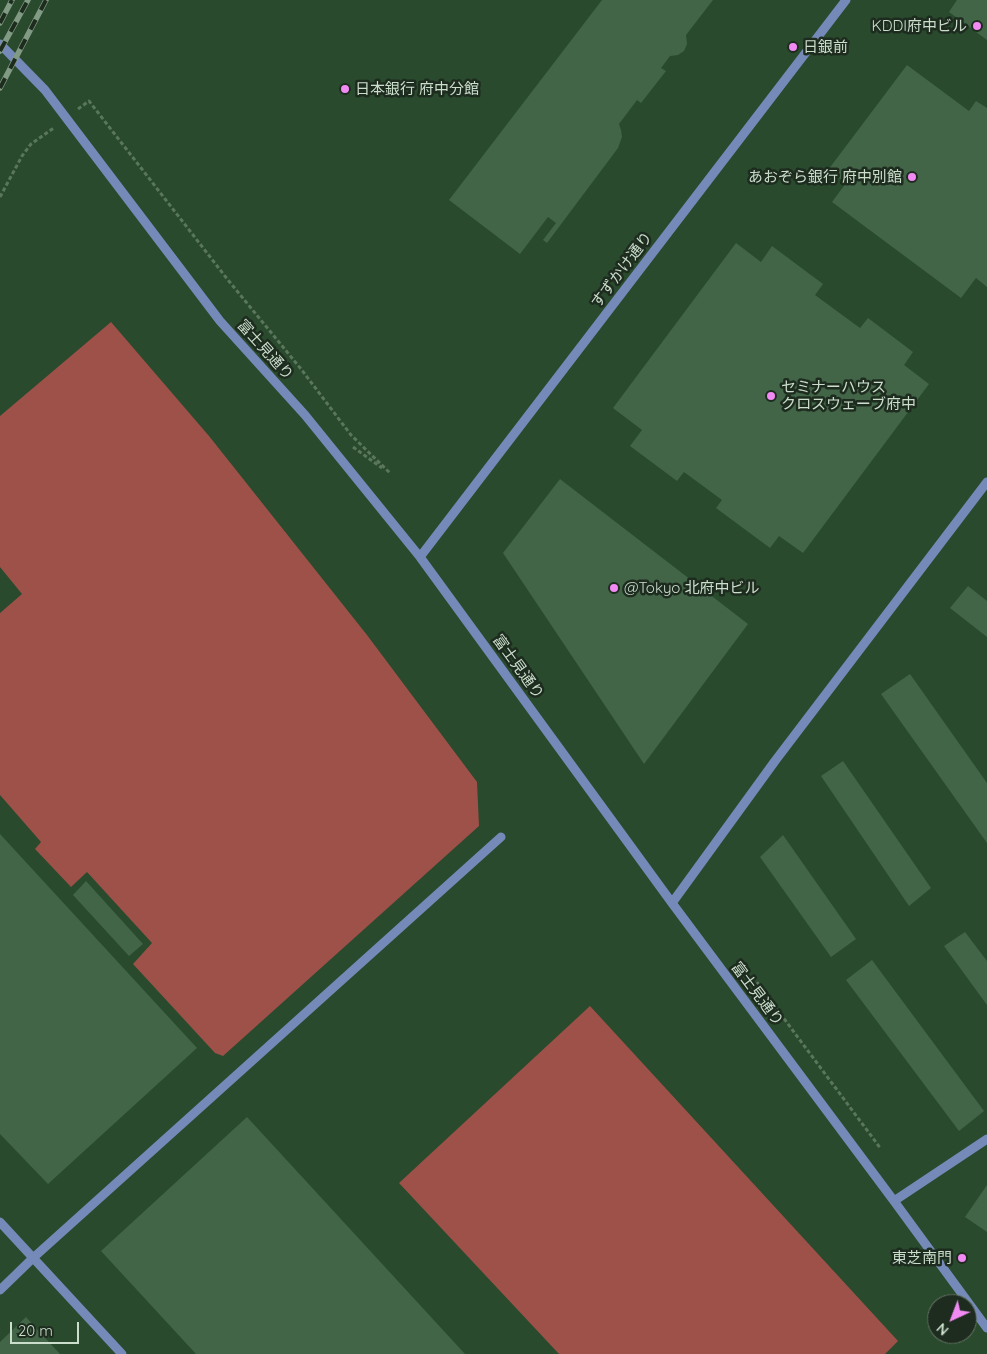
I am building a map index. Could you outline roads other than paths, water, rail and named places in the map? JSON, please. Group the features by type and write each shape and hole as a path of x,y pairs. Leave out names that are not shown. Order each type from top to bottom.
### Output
{"street":[{"name":"すずかけ通り","path":"420,557 846,0"},
{"name":"富士見通り","path":"0,44 45,90 220,321 305,415 420,557 672,903 987,1328"},
{"path":"672,903 775,761 987,482"},
{"path":"0,1290 33,1258 501,837"},
{"path":"894,1201 987,1139"},
{"path":"0,1222 122,1354"}],"railway":[{"path":"0,23 12,0"},
{"path":"0,51 28,0"},
{"path":"0,88 46,0"}],"place":[{"name":"KDDI府中ビル","path":"977,26"},
{"name":"日銀前","path":"793,47"},
{"name":"日本銀行 府中分館","path":"345,89"},
{"name":"あおぞら銀行 府中別館","path":"912,177"},
{"name":"セミナーハウス クロスウェーブ府中","path":"771,396"},
{"name":"@Tokyo 北府中ビル","path":"614,588"},
{"name":"東芝南門","path":"962,1258"}]}
